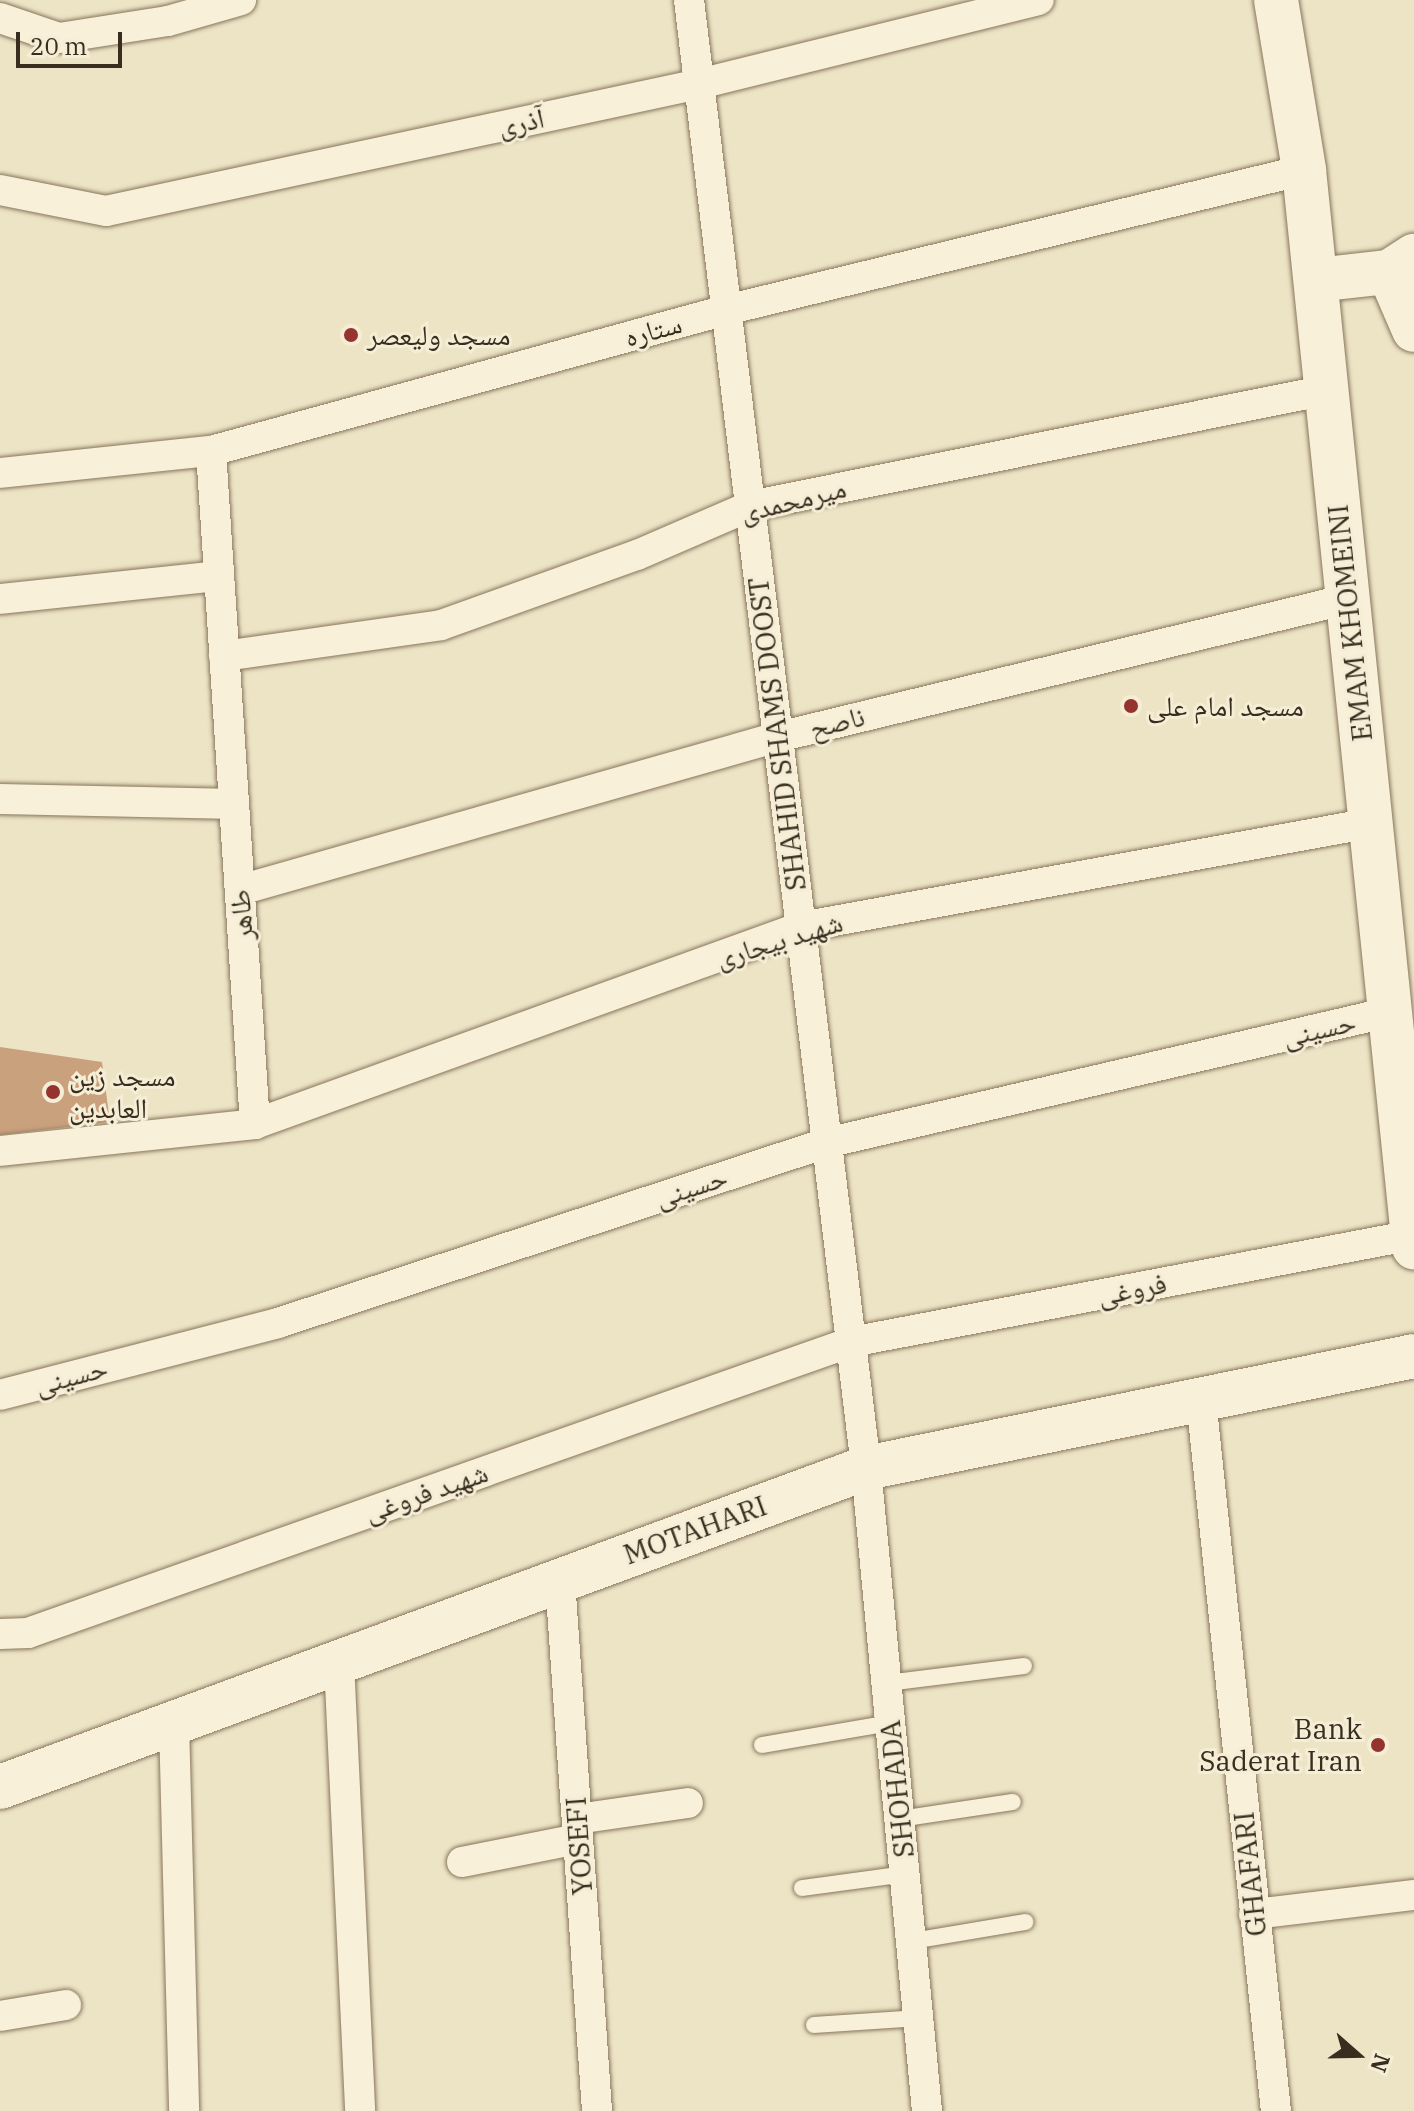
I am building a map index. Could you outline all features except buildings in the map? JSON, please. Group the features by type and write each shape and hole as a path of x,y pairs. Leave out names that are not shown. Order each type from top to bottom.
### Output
{"street":[{"path":"0,18 59,38 168,21 241,0"},
{"name":"SHAHID SHAMS DOOST","path":"689,0 866,1468"},
{"name":"آذری","path":"0,190 106,211 699,84 1039,0"},
{"name":"EMAM KHOMEINI","path":"1276,0 1304,170 1413,1241"},
{"name":"ستاره","path":"0,473 211,451 726,310 1304,170"},
{"path":"1316,280 1401,264 1414,330"},
{"name":"میرمحمدی","path":"224,656 441,625 637,555 750,506 1327,390"},
{"name":"طاهر","path":"211,451 255,1124"},
{"path":"0,599 219,576"},
{"name":"ناصح","path":"240,890 778,737 1348,599"},
{"path":"0,799 234,804"},
{"name":"شهید بیجاری","path":"255,1124 801,927 1371,823"},
{"name":"حسینی","path":"0,1395 278,1323 826,1143 1390,1012"},
{"path":"0,1151 255,1124"},
{"name":"فروغی","path":"851,1342 1413,1241"},
{"name":"شهید فروغی","path":"0,1634 28,1633 851,1342"},
{"name":"MOTAHARI","path":"0,1787 866,1468 1414,1356"},
{"name":"GHAFARI","path":"1201,1399 1276,2111"},
{"name":"SHOHADA","path":"866,1468 927,2111"},
{"name":"YOSEFI","path":"560,1580 597,2111"},
{"path":"339,1662 360,2111"},
{"path":"174,1723 184,2111"},
{"path":"462,1862 578,1829 688,1803"},
{"path":"1254,1914 1414,1895"},
{"path":"0,2016 66,2005"}],"lane":[{"path":"887,1683 1024,1666"},
{"path":"762,1745 890,1723"},
{"path":"900,1819 1013,1802"},
{"path":"802,1888 905,1874"},
{"path":"912,1941 1025,1922"},
{"path":"814,2025 919,2018"}],"place":[{"name":"مسجد ولیعصر","path":"351,335"},
{"name":"مسجد امام علی","path":"1131,706"},
{"name":"مسجد زین العابدین","path":"53,1092"},
{"name":"Bank Saderat Iran","path":"1378,1745"}]}
